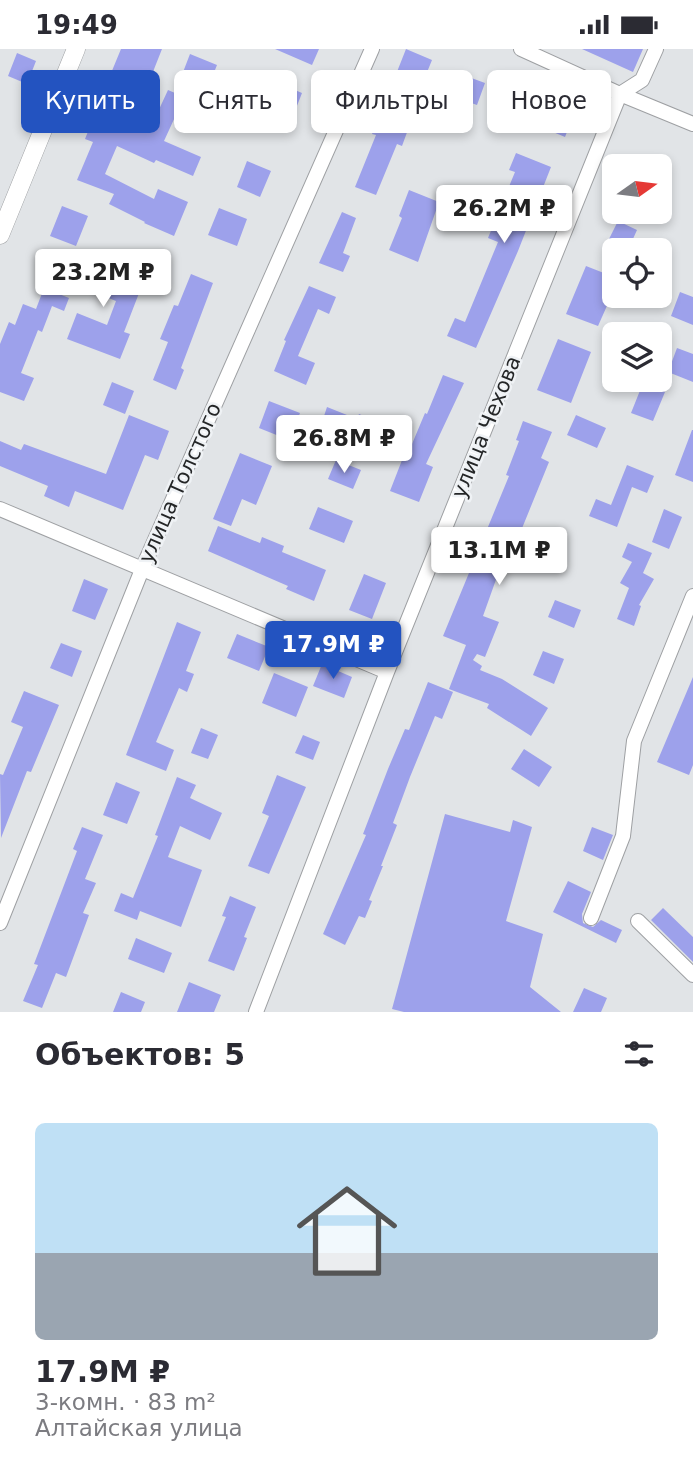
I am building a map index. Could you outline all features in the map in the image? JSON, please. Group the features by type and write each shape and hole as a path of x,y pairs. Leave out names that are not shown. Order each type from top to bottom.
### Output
{"street":[{"path":"0,235 76,49"},
{"name":"улица Толстого","path":"0,923 143,567 372,49"},
{"path":"521,49 693,124"},
{"name":"улица Чехова","path":"256,1012 387,672 620,94 642,81 656,49"},
{"path":"0,509 387,672"},
{"path":"591,918 623,836 634,741 693,596"},
{"path":"638,921 693,975"}],"building":[{"path":"121,49 162,49 154,70 112,70"},
{"path":"275,49 319,49 312,65"},
{"path":"406,49 432,60 428,70 398,70"},
{"path":"582,49 643,49 633,72"},
{"path":"17,53 36,61 32,70 21,70 21,81 8,76"},
{"path":"190,54 217,65 215,70 184,70"},
{"path":"473,79 485,83 477,105 473,104"},
{"path":"168,90 174,93 174,119 164,141 201,157 193,176 156,160 154,163 117,146 105,174 154,199 158,189 188,202 174,236 109,204 114,194 77,180 93,142 85,139 87,133 160,133 160,107"},
{"path":"297,91 302,93 297,106"},
{"path":"407,133 402,146 397,144 376,195 355,187 376,135 372,134"},
{"path":"516,153 551,167 476,348 447,336 455,318 465,322 498,242 488,238 515,172 509,170"},
{"path":"247,161 271,171 260,197 237,187"},
{"path":"409,190 439,202 418,262 389,250 402,218 399,216"},
{"path":"62,206 88,216 76,246 50,236"},
{"path":"219,208 247,219 237,246 208,235"},
{"path":"342,212 356,218 343,253 350,256 343,272 319,263"},
{"path":"616,224 624,224 637,230 633,238 610,238"},
{"path":"76,257 115,273 113,277 141,288 124,332 130,334 120,359 67,339 77,313 107,325 116,301 66,281"},
{"path":"586,266 602,272 602,308 606,308 598,326 566,314"},
{"path":"191,274 213,283 181,368 184,370 176,390 153,380 168,342 160,339"},
{"path":"309,286 336,297 329,314 318,309 298,356 315,363 306,385 274,371 286,341 284,340"},
{"path":"44,288 69,298 64,311 52,306 42,332 38,330 21,373 34,378 24,401 0,392 0,344 9,322 15,325 23,304 36,309"},
{"path":"680,292 693,297 693,325 671,316"},
{"path":"558,339 591,352 571,403 537,390"},
{"path":"677,348 693,354 693,382 672,374 672,361"},
{"path":"443,375 464,383 426,464 433,467 419,502 390,491 404,455 407,456"},
{"path":"112,382 134,391 125,414 103,405"},
{"path":"639,392 665,392 653,421 631,413"},
{"path":"269,401 300,413 289,440 259,428"},
{"path":"327,407 357,419 359,414 380,423 371,443 344,431 342,434 321,425"},
{"path":"129,415 169,431 158,460 145,455 123,510 75,491 69,507 44,496 48,486 0,466 0,441 21,450 24,444 106,474"},
{"path":"576,415 606,428 597,448 567,435"},
{"path":"523,421 552,432 541,458 549,462 514,548 508,546 483,616 499,622 485,657 477,654 473,660 482,666 480,670 502,679 548,708 531,736 487,708 489,704 449,689 466,645 443,636 509,476 506,475 519,441 516,440"},
{"path":"693,430 693,482 675,475"},
{"path":"240,453 272,466 256,505 242,499 231,526 213,519"},
{"path":"336,460 361,470 353,489 328,479"},
{"path":"627,465 654,476 647,493 632,487 617,527 589,516 596,499 611,505"},
{"path":"318,507 353,521 344,543 309,529"},
{"path":"664,509 682,517 669,549 652,542"},
{"path":"218,526 260,543 262,537 284,546 282,552 326,570 314,601 286,589 288,586 208,551"},
{"path":"628,543 652,553 643,573 654,579 639,605 641,606 634,626 617,619 629,588 620,583 632,562 622,557"},
{"path":"364,574 386,583 372,619 349,610"},
{"path":"84,579 108,589 95,620 72,611"},
{"path":"555,600 581,610 574,628 548,617"},
{"path":"177,622 201,632 186,671 194,674 187,692 179,688 156,742 174,750 166,771 126,755"},
{"path":"237,634 269,647 259,671 227,658"},
{"path":"61,643 82,651 72,677 50,668"},
{"path":"543,651 564,659 554,684 533,675"},
{"path":"322,664 352,677 344,698 313,686"},
{"path":"274,673 308,687 296,717 262,703"},
{"path":"693,677 693,765 689,775 657,762"},
{"path":"428,682 453,692 442,719 435,716 410,777 393,823 397,825 365,918 359,916 345,945 323,934 366,835 363,834 388,769 405,729 409,730"},
{"path":"24,691 59,705 31,772 27,771 1,838 0,774 3,775 23,727 11,722"},
{"path":"201,728 218,735 208,759 191,753"},
{"path":"303,735 320,742 313,760 295,753"},
{"path":"524,749 552,767 539,787 511,769"},
{"path":"277,775 306,787 269,874 248,866 269,816 262,813"},
{"path":"177,777 196,785 190,798 222,813 210,840 180,826 168,857 202,870 181,927 140,911 137,920 114,911 121,893 133,898 158,836 155,835"},
{"path":"116,782 140,792 127,824 103,815"},
{"path":"445,814 510,832 513,820 532,827 506,921 543,934 530,987 561,1012 404,1012 392,1009"},
{"path":"82,827 103,835 85,879 96,883 83,913 89,915 66,977 56,973 42,1008 23,1001 38,965 34,964 77,851 73,849"},
{"path":"592,827 613,835 603,860 583,851"},
{"path":"568,881 591,892 582,914 583,923 593,927 601,920 622,930 616,943 553,912"},
{"path":"230,896 256,907 234,971 208,961 226,917 222,916"},
{"path":"663,908 693,937 693,962 651,920"},
{"path":"136,938 172,953 164,973 128,959"},
{"path":"189,982 221,995 214,1012 177,1012"},
{"path":"584,988 607,998 601,1012 573,1012"},
{"path":"121,992 145,1002 141,1012 113,1012"}]}
